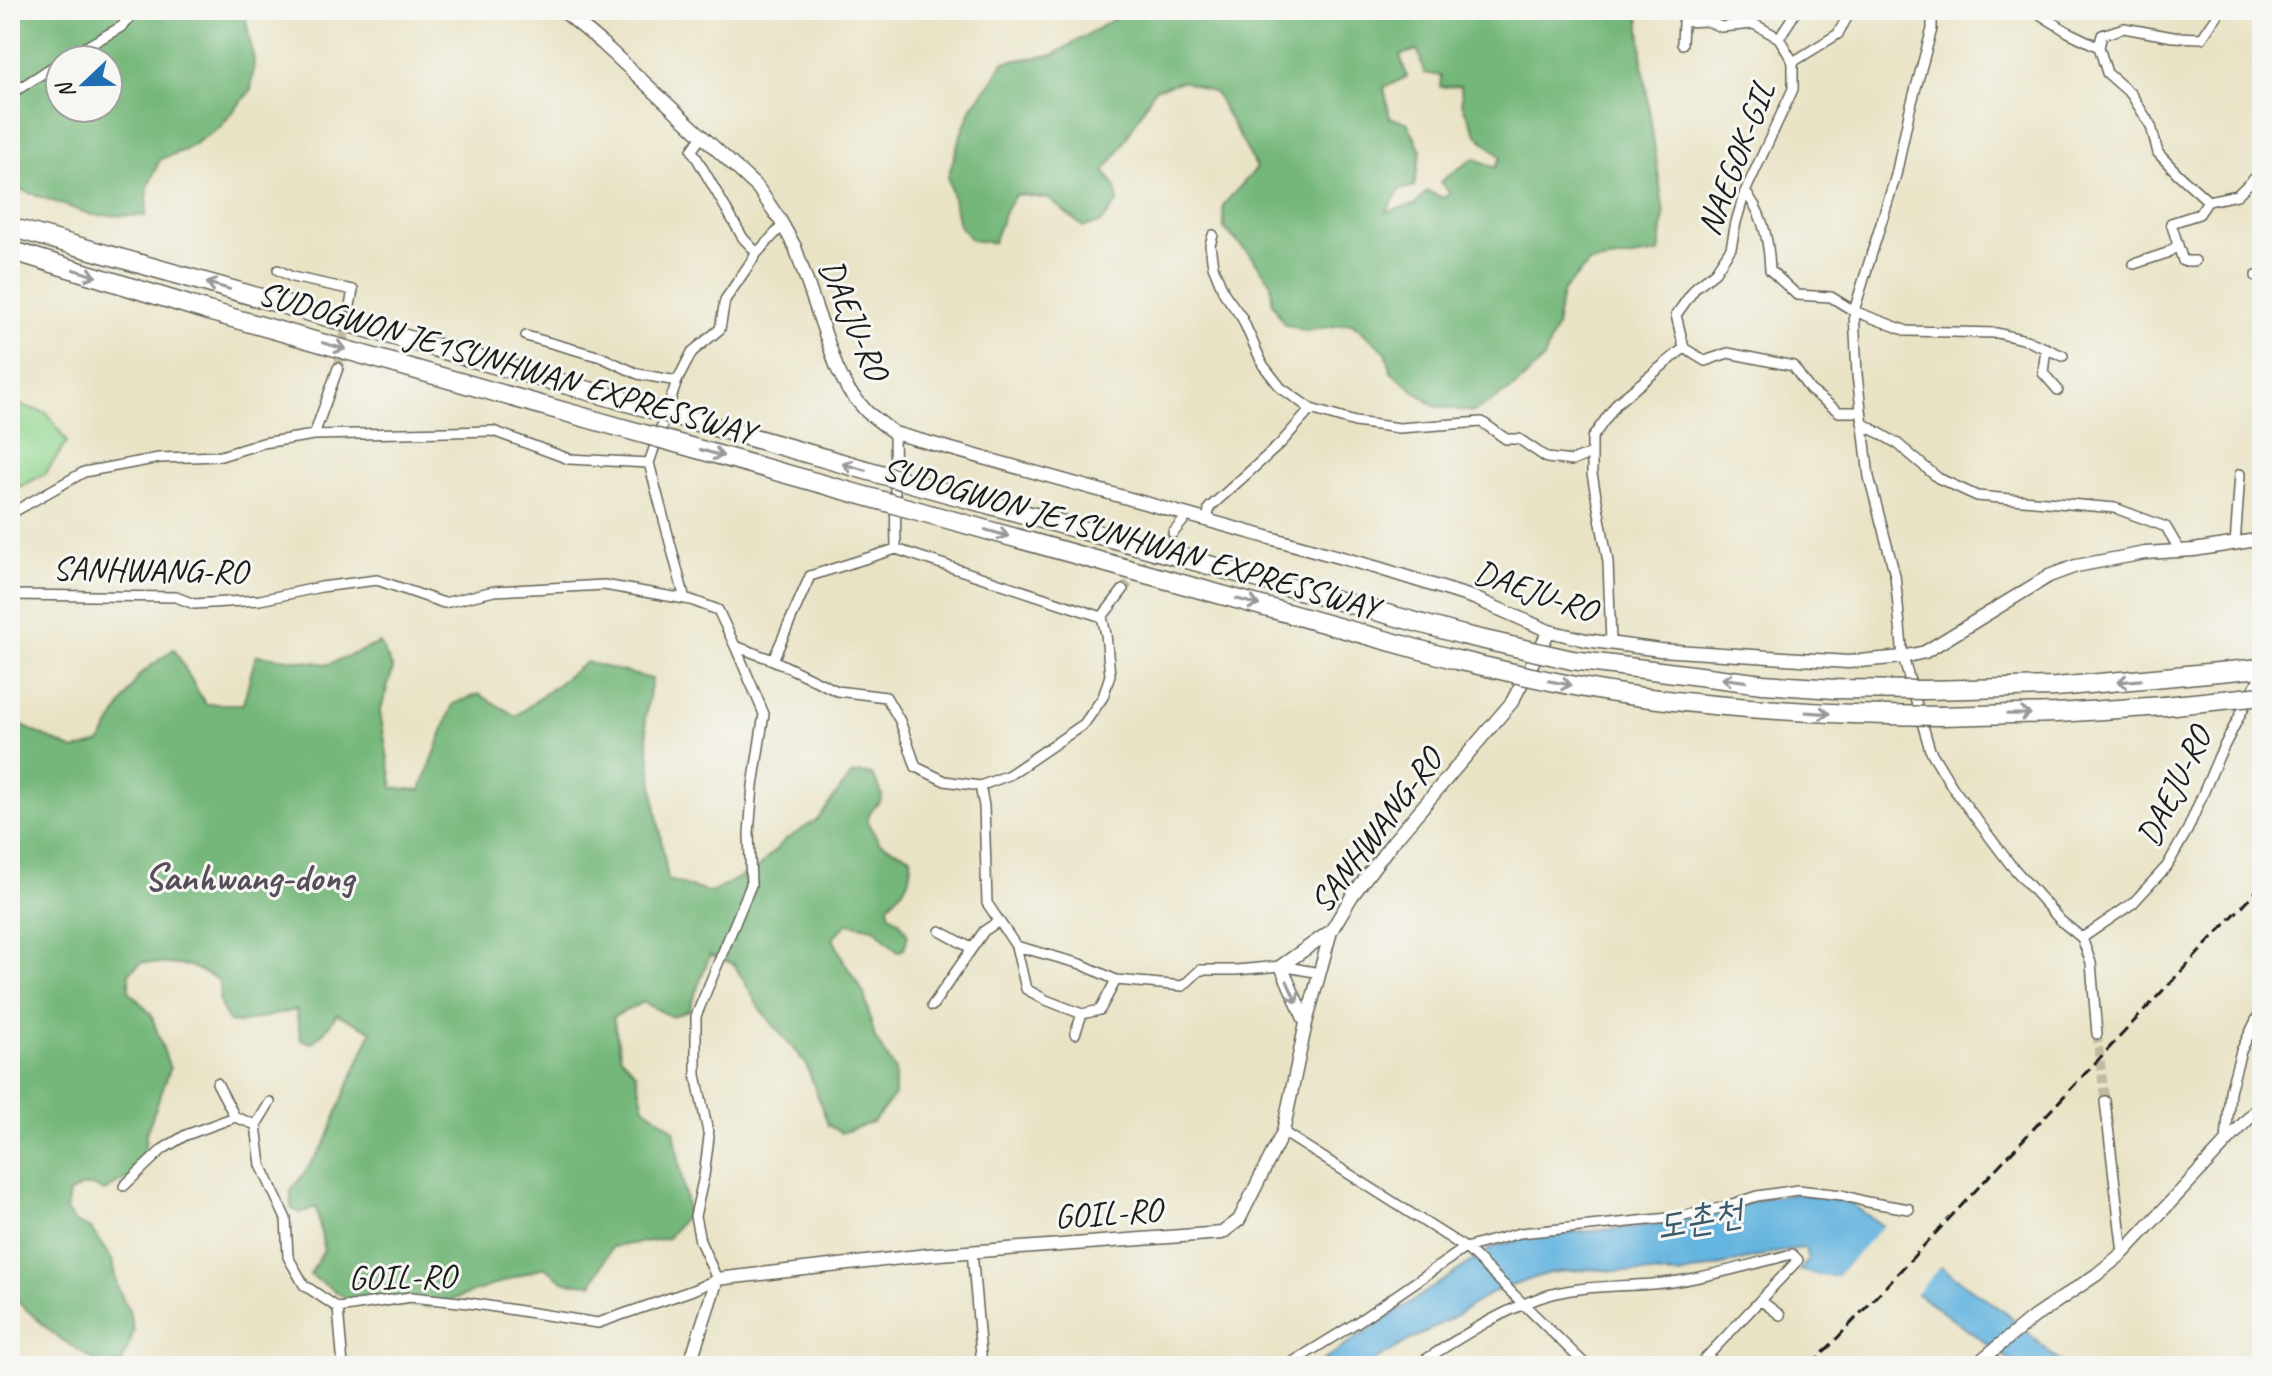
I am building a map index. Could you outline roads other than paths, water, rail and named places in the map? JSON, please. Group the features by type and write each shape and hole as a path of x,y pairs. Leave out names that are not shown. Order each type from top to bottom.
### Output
{"highway":[{"name":"SUDOGWON JE1SUNHWAN EXPRESSWAY","path":"10,227 929,488 1463,635 1572,660 1763,684 1834,689 2056,687 2262,670"},
{"name":"SUDOGWON JE1SUNHWAN EXPRESSWAY","path":"10,250 208,311 922,512 1457,660 1562,683 1641,697 1850,715 2057,713 2262,696"}],"street":[{"path":"92,44 121,27 137,10"},
{"name":"DAEJU-RO","path":"562,10 758,188 795,247 837,368 848,390 867,412 894,433 1378,568 1474,598 1549,631 1586,640 1660,650 1848,662 1903,657 1925,652 2049,576 2076,566 2145,553 2235,545 2262,539"},
{"name":"NAEGOK-GIL","path":"1779,38 1797,10"},
{"name":"NAEGOK-GIL","path":"1793,62 1838,34 1851,10"},
{"path":"1932,10 1932,29 1896,175 1854,311 1857,375 1869,477 1895,575 1903,657 1930,750 1953,788 2010,864 2061,921 2082,938 2091,963 2097,1034"},
{"path":"2033,10 2099,47"},
{"path":"2208,201 2158,153 2151,126 2131,94 2107,73 2099,47 2102,35 2124,28 2173,37 2202,38 2221,10"},
{"name":"NAEGOK-GIL","path":"1682,44 1683,22 1707,21 1721,27 1754,24 1779,38 1793,62 1793,89 1745,192 1731,248 1715,272 1696,287 1676,315 1684,348"},
{"path":"10,92 44,73"},
{"path":"702,136 692,150 743,238 757,253"},
{"path":"2195,261 2183,261 2171,223 2199,214 2208,201 2237,195 2262,171"},
{"path":"1745,192 1755,203 1769,250 1770,270 1797,295 1831,297 1854,311 1907,331 1997,333 2026,340 2063,356"},
{"name":"DAEJU-RO","path":"649,463 677,381 692,352 720,329 725,300 757,253 783,225"},
{"path":"1213,235 1210,245 1213,266 1224,293 1242,318 1263,365 1281,388 1311,409 1355,422 1399,428 1482,422 1506,439 1519,439 1547,458 1572,461 1592,453"},
{"path":"2134,264 2167,253 2178,245"},
{"path":"278,270 292,277 353,290 350,306"},
{"path":"526,336 601,357 638,374 677,381"},
{"path":"1611,643 1608,562 1592,474 1592,438 1617,403 1684,348 1705,361 1728,353 1793,366 1810,390 1839,412 1862,418 1938,478 1977,496 2115,508 2166,527 2180,551"},
{"path":"2046,348 2043,373 2058,390"},
{"path":"314,435 338,368"},
{"path":"1208,521 1209,508 1280,444 1311,409"},
{"name":"SANHWANG-RO","path":"10,514 84,472 159,458 221,456 263,443 314,435 493,431 569,459 649,463"},
{"path":"894,433 896,549"},
{"path":"649,463 685,599"},
{"path":"2235,545 2240,474"},
{"path":"1173,533 1188,515"},
{"path":"773,660 810,576 896,549 1102,617"},
{"name":"SANHWANG-RO","path":"10,595 176,597 194,604 260,600 321,587 377,580 444,603 494,591 604,585 685,599 718,610 764,714 749,833 751,885 696,1016 696,1075 709,1137 695,1216 700,1241 717,1279"},
{"path":"1102,617 1123,590"},
{"path":"735,646 773,660 837,691 886,697 900,721 916,767 945,781 980,786 1009,775 1084,724 1091,715 1103,697 1110,675 1102,617"},
{"name":"SANHWANG-RO","path":"1320,973 1331,931 1352,896 1392,843 1512,702 1549,631"},
{"name":"DAEJU-RO","path":"2082,938 2133,903 2167,866 2188,829 2219,756 2262,670"},
{"path":"980,786 984,806 987,903 1016,946 1026,989 1082,1014 1100,1010 1116,980"},
{"path":"932,1006 984,931 999,921"},
{"path":"940,931 971,948"},
{"path":"1281,966 1331,931"},
{"path":"1016,946 1081,964 1116,980 1183,986 1200,970 1281,966 1320,973"},
{"path":"1281,966 1306,1023"},
{"name":"GOIL-RO","path":"256,1125 261,1165 286,1219 288,1257 304,1285 338,1308 411,1297 598,1323 717,1279 972,1251 1222,1233 1239,1220 1283,1132 1320,973"},
{"path":"2226,1142 2230,1091 2241,1051 2262,1008"},
{"path":"1075,1034 1082,1014"},
{"path":"217,1083 235,1117"},
{"path":"2105,1101 2123,1253"},
{"path":"124,1186 163,1149 186,1135 235,1117 256,1125 270,1102"},
{"path":"1974,1366 2034,1317 2086,1283 2123,1253 2262,1104"},
{"path":"1283,1132 1466,1249 1587,1366"},
{"path":"1286,1366 1466,1249 1520,1233 1679,1217 1757,1196 1798,1190 1842,1195 1909,1209"},
{"path":"972,1251 982,1366"},
{"path":"1415,1366 1508,1310 1537,1298 1566,1290 1673,1281 1729,1271 1792,1254 1798,1260 1698,1366"},
{"path":"689,1366 717,1279"},
{"path":"1760,1300 1780,1315"},
{"path":"338,1308 343,1366"}],"water":[{"name":"도촌천","path":"1796,1193 1850,1203 2010,1316 2064,1366 2018,1366 1860,1253 1836,1277 1799,1271 1808,1261 1805,1248 1679,1275 1588,1269 1549,1273 1493,1292 1366,1366 1315,1366 1495,1246 1536,1236 1637,1227 1701,1216"}],"tunnel":[{"path":"338,368 350,306"},
{"path":"1123,590 1173,533"},
{"path":"2097,1034 2105,1101"}],"railway":[{"path":"1811,1366 2262,885"}],"district":[{"name":"Sanhwang-dong","path":"249,877"}]}
